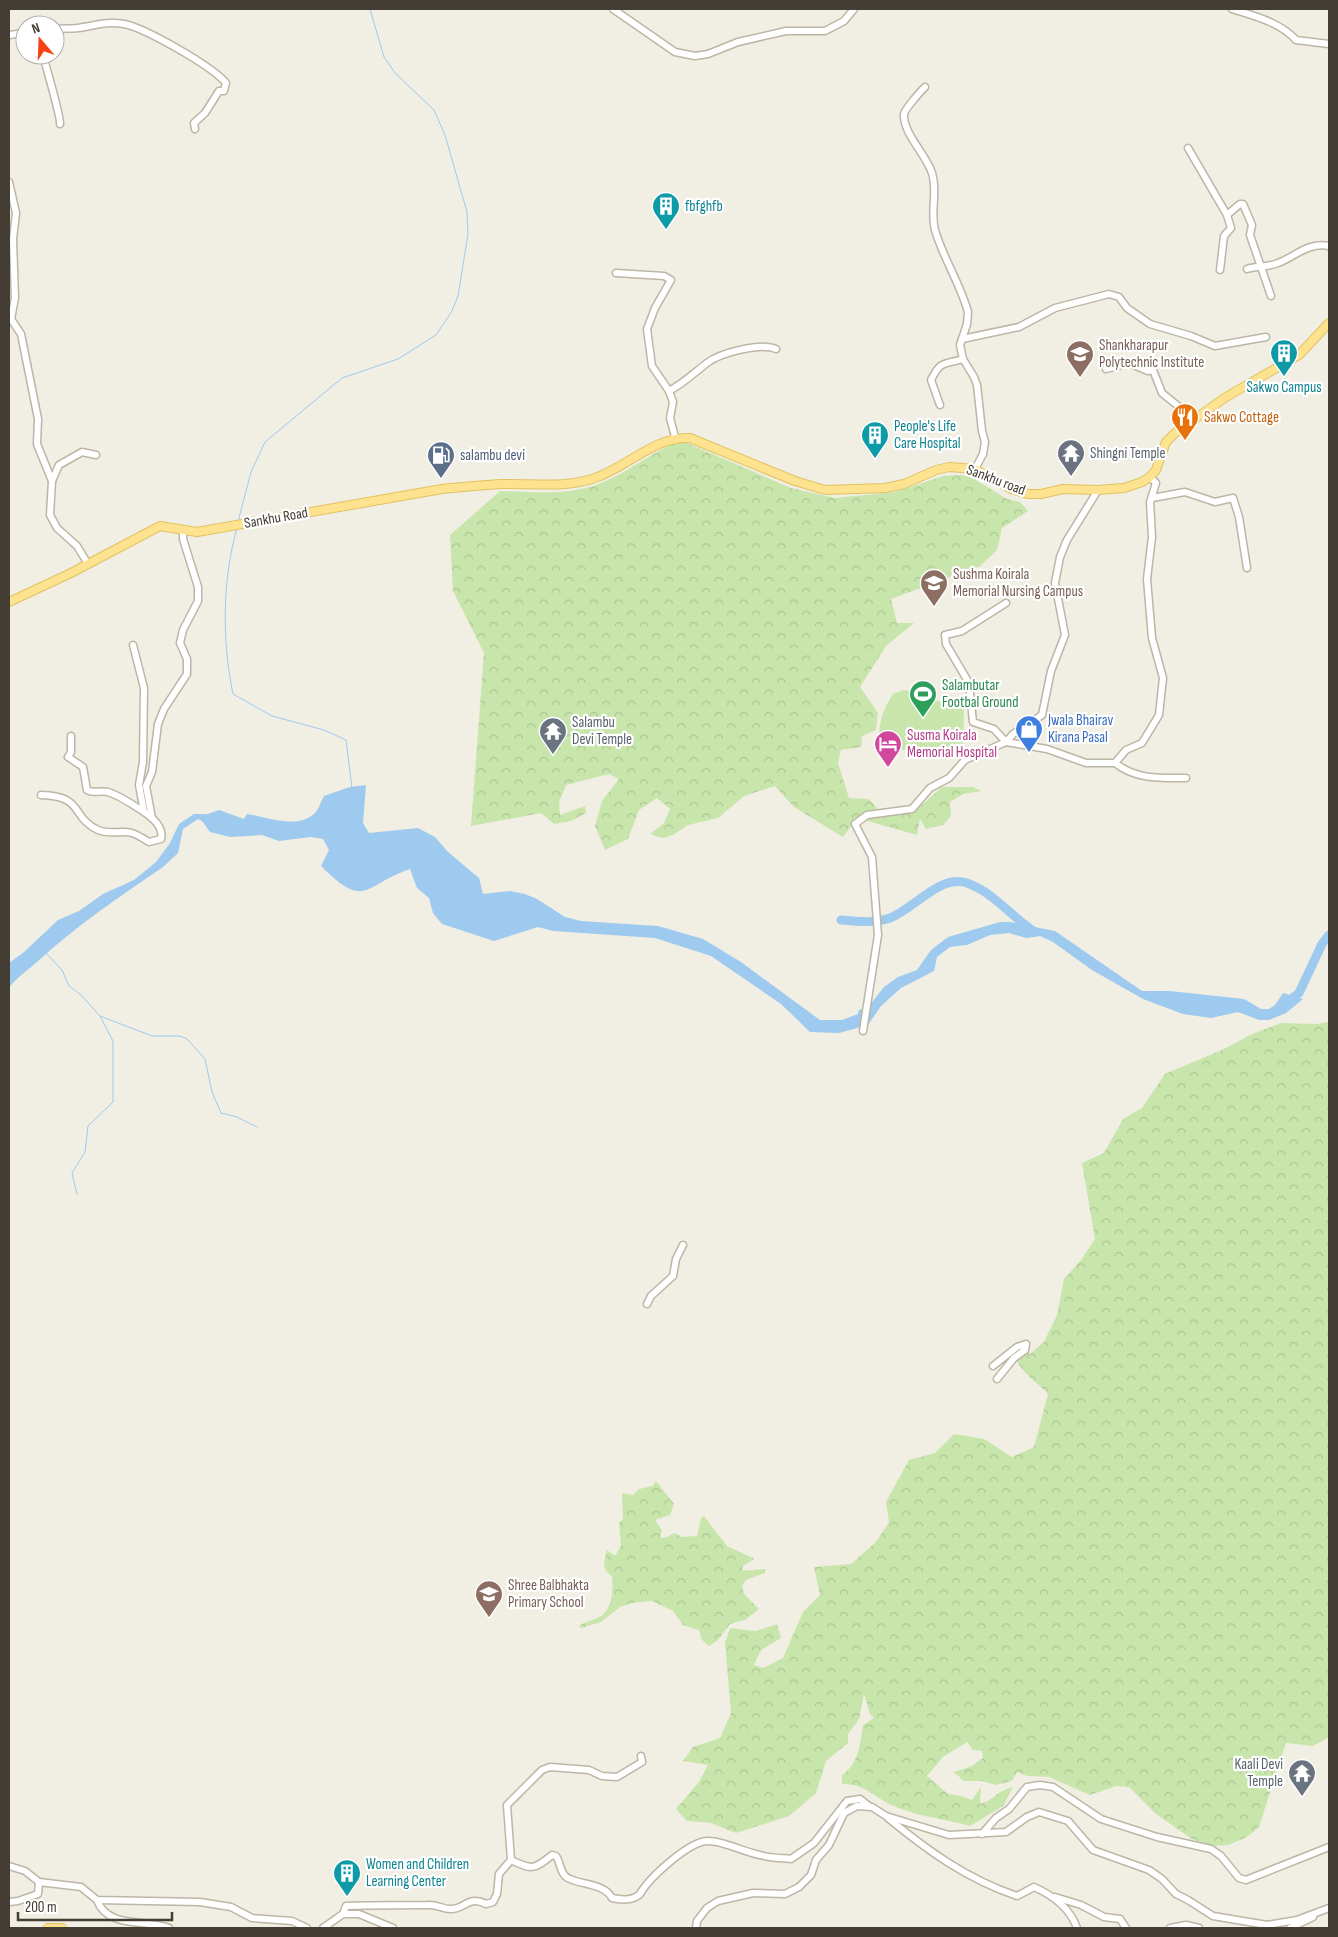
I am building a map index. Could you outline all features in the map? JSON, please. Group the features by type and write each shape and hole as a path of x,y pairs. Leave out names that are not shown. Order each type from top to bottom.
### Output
{"main road":[{"path":"1150,476 1156,470 1166,442 1237,389 1299,354 1329,323"},
{"name":"Sankhu road","path":"675,437 690,438 794,481 825,490 885,488 904,484 949,466 975,469 1011,489 1028,494 1041,494 1063,489 1098,490 1124,488 1142,482 1150,476"},
{"name":"Sankhu Road","path":"9,602 88,564 160,526 197,532 449,488 480,485 561,484 598,477 624,466 661,442 675,437"},
{"path":"48,1928 62,1928"}],"street":[{"path":"613,9 675,52 695,56 708,54 738,42 786,31 825,31 844,21 854,9"},
{"path":"1232,9 1276,24 1288,31 1296,40 1329,44"},
{"path":"65,29 105,23 125,24 180,50 221,76 226,83 224,91 219,91 205,113 194,122 195,129"},
{"path":"46,65 56,107 61,118 60,124"},
{"path":"924,87 906,110 904,117 933,174 936,196 933,212 935,230 968,312 967,324 960,345 963,359 977,385 985,442 984,454 975,469"},
{"path":"1188,148 1227,215 1231,228 1224,236 1220,270"},
{"path":"9,182 16,213 13,239 16,298 12,319 21,334 38,419 37,444 52,481"},
{"path":"1227,215 1240,204 1243,204 1252,224 1250,235 1271,296"},
{"path":"1247,269 1280,263 1295,253 1310,248 1329,246"},
{"path":"616,274 664,276 671,280 654,308 647,329 652,366 674,402 670,418 675,437"},
{"path":"962,339 1019,327 1055,308 1109,294 1119,297 1127,308 1150,324 1191,336 1215,346 1266,337"},
{"path":"669,391 685,382 713,360 758,346 776,349"},
{"path":"940,405 931,380 937,367 943,363 963,359"},
{"path":"1106,369 1129,363 1148,371 1153,370 1162,393 1178,406 1189,424"},
{"path":"88,564 77,546 64,535 52,520 49,510 52,481 59,465 82,452 96,455"},
{"path":"1115,763 1126,750 1142,743 1159,715 1163,678 1152,638 1147,579 1152,537 1150,509 1156,483 1150,476"},
{"path":"862,1031 865,1006 875,966 878,926 872,857 855,829 856,822 864,816 875,812 912,809 930,788 949,778 965,760 1006,742 1014,734 1039,719 1044,711 1051,671 1065,635 1055,583 1060,557 1067,540 1098,490"},
{"path":"1152,498 1185,492 1215,502 1233,498 1239,517 1247,568"},
{"path":"152,818 146,786 153,764 158,724 164,709 187,674 187,659 180,643 183,630 198,601 198,587 183,539 183,530"},
{"path":"1006,604 962,631 945,636 946,644 969,683 973,722 994,729 1006,742 1047,749 1086,763 1115,763 1132,773 1145,776 1186,778"},
{"path":"134,645 144,688 144,762 139,785 144,812"},
{"path":"41,795 58,796 67,799 88,823 98,830 114,833 130,832 149,842 156,842 162,836 160,829 152,818 124,799 106,792 90,792 87,790 83,767 68,757 71,752 72,736"},
{"path":"647,1304 651,1296 674,1276 676,1259 683,1245"},
{"path":"993,1366 1020,1345 1026,1344 1025,1350 1014,1358 997,1379"},
{"path":"323,1928 343,1914 346,1906 403,1907 430,1904 452,1910 471,1901 477,1900 486,1904 493,1902 497,1894 499,1874 511,1860 507,1805 542,1770 557,1767 589,1770 602,1776 617,1777 642,1762 641,1756"},
{"path":"982,1834 996,1818 1009,1809 1027,1787 1040,1785 1053,1787 1102,1819 1157,1838 1211,1849 1221,1856 1239,1878 1246,1880 1329,1847"},
{"path":"511,1860 531,1868 538,1867 552,1855 556,1856 564,1875 570,1880 602,1889 609,1892 612,1898 636,1898 672,1858 685,1853 701,1842 714,1842 760,1855 791,1859 814,1843 847,1802 860,1799 964,1874 1017,1896 1034,1887 1082,1905 1104,1917 1120,1919 1126,1928"},
{"path":"696,1928 697,1922 707,1908 718,1901 754,1893 785,1894 799,1887 811,1875 816,1860 829,1845 844,1813 857,1806 872,1808"},
{"path":"886,1816 949,1835 1006,1832 1027,1817 1039,1812 1068,1820 1093,1850 1149,1870 1162,1879 1176,1894 1212,1916 1267,1926 1296,1920 1327,1908"},
{"path":"9,1866 25,1871 39,1882 81,1887 97,1900 100,1909 115,1919 160,1924 170,1928"},
{"path":"9,1902 38,1894 39,1882"},
{"path":"1054,1896 1075,1922 1076,1928"},
{"path":"97,1900 200,1902 231,1907 252,1918 292,1921 307,1928"},
{"path":"1290,1928 1306,1922 1327,1908"},
{"path":"343,1914 359,1914 393,1928"},
{"path":"1170,1928 1186,1925 1199,1928"}],"green space":[{"path":"678,442 687,443 791,488 835,498 895,492 943,476 961,475 971,477 1007,499 1020,502 1028,511 1002,528 997,550 980,566 891,599 897,623 914,623 886,646 860,687 878,713 876,730 862,736 861,747 841,750 838,763 849,798 869,799 883,815 915,811 942,787 973,787 981,791 963,794 950,802 951,816 943,825 926,829 920,819 917,835 857,818 843,837 794,807 775,786 744,796 718,818 688,825 673,835 663,838 650,834 664,823 670,809 657,798 639,810 628,839 605,850 595,826 602,801 619,779 609,774 566,785 559,802 560,815 585,806 586,813 571,821 554,824 541,813 471,826 484,653 453,591 450,535 500,491 556,492 583,489 610,479"},
{"name":"Salambutar Footbal Ground","path":"904,690 915,692 919,697 964,708 963,752 883,749 879,735 883,714 893,694"},
{"path":"1329,1022 1329,1737 1313,1746 1286,1743 1259,1827 1247,1837 1228,1845 1212,1846 1192,1839 1156,1814 1129,1787 1116,1786 1090,1795 1049,1777 1027,1776 1017,1772 1012,1781 996,1785 982,1781 964,1781 954,1772 972,1766 983,1758 982,1751 973,1750 967,1742 943,1757 927,1776 948,1794 972,1800 981,1787 980,1804 1013,1787 1003,1806 970,1826 904,1810 884,1801 869,1791 854,1785 842,1784 842,1775 852,1765 858,1753 863,1725 874,1718 870,1714 864,1694 859,1719 848,1734 848,1743 826,1761 816,1793 789,1816 736,1833 711,1823 687,1821 676,1809 699,1782 708,1765 683,1761 693,1747 720,1738 731,1713 725,1643 730,1628 756,1631 777,1624 781,1638 761,1650 754,1665 763,1668 783,1658 803,1612 820,1595 814,1567 851,1564 876,1542 889,1522 886,1502 909,1460 935,1453 954,1434 984,1439 1012,1457 1034,1447 1048,1394 1026,1373 1016,1359 1027,1352 1030,1354 1044,1342 1057,1315 1064,1279 1081,1260 1095,1239 1082,1163 1104,1153 1123,1119 1142,1108 1165,1074 1224,1049 1252,1034 1281,1023 1316,1024"},
{"path":"656,1481 674,1504 670,1515 655,1520 662,1530 660,1538 674,1533 682,1537 697,1536 701,1518 704,1516 727,1546 754,1559 743,1566 742,1571 765,1569 765,1573 746,1580 742,1585 744,1594 759,1609 745,1620 730,1624 718,1640 709,1646 702,1640 699,1630 683,1625 673,1611 652,1601 632,1603 620,1607 601,1622 581,1628 579,1626 602,1615 611,1600 612,1576 606,1571 604,1562 607,1550 615,1556 621,1546 619,1523 623,1519 622,1493 633,1495 639,1489 653,1486"}],"water":[{"path":"366,785 363,823 369,833 418,828 435,837 448,852 479,878 483,894 510,891 525,894 537,899 565,917 581,921 658,926 703,939 741,962 820,1020 842,1020 858,1014 859,1010 869,1006 884,987 898,977 917,970 931,950 948,937 1000,922 1010,922 1055,931 1142,991 1170,991 1244,999 1261,1009 1269,1009 1275,1005 1283,993 1303,999 1286,1013 1269,1020 1259,1020 1238,1012 1211,1018 1183,1014 1143,999 1092,970 1053,942 1040,936 1026,938 1009,933 990,935 967,945 950,947 937,957 934,971 901,988 881,1006 868,1025 839,1033 810,1032 781,1004 711,956 655,938 553,931 538,927 494,941 442,924 433,913 429,898 417,888 410,869 373,887 357,891 347,888 321,866 329,850 323,839 311,837 279,841 262,835 230,837 210,832 202,821 198,819 183,829 178,853 163,867 82,924 22,974 9,988 9,963 24,952 58,920 79,911 103,894 134,880 156,862 170,843 179,824 194,814 208,814 219,810 244,819 247,814 282,821 300,821 315,813 324,796 350,787"}],"waterway":[{"path":"238,522 251,472 265,442 342,378 398,359 436,335 452,311 458,296 468,234 467,212 445,135 434,110 395,73 384,57 370,9"},
{"path":"237,528 228,569 225,611 229,674 233,694 272,716 324,730 346,740 352,788"},
{"path":"841,920 872,922 884,920 899,913 937,887 957,882 977,887 1035,932"},
{"path":"1287,1002 1299,993 1322,944 1329,935"},
{"path":"45,952 62,970 69,986 81,995 100,1016 113,1041 113,1102 88,1126 85,1152 72,1173 77,1194"},
{"path":"100,1016 152,1036 180,1036 187,1039 205,1059 212,1092 221,1113 237,1117 257,1127"}],"place":[{"name":"fbfghfb","path":"666,230"},
{"name":"Sakwo Campus","path":"1284,377"},
{"name":"Shankharapur Polytechnic Institute","path":"1080,378"},
{"name":"Sakwo Cottage","path":"1185,441"},
{"name":"People's Life Care Hospital","path":"875,459"},
{"name":"Shingni Temple","path":"1071,477"},
{"name":"salambu devi","path":"441,479"},
{"name":"Sushma Koirala Memorial Nursing Campus","path":"934,607"},
{"name":"Salambutar Footbal Ground","path":"923,718"},
{"name":"Jwala Bhairav Kirana Pasal","path":"1029,753"},
{"name":"Salambu Devi Temple","path":"553,755"},
{"name":"Susma Koirala Memorial Hospital","path":"888,768"},
{"name":"Shree Balbhakta Primary School","path":"489,1618"},
{"name":"Kaali Devi Temple","path":"1302,1797"},
{"name":"Women and Children Learning Center","path":"347,1897"}]}
